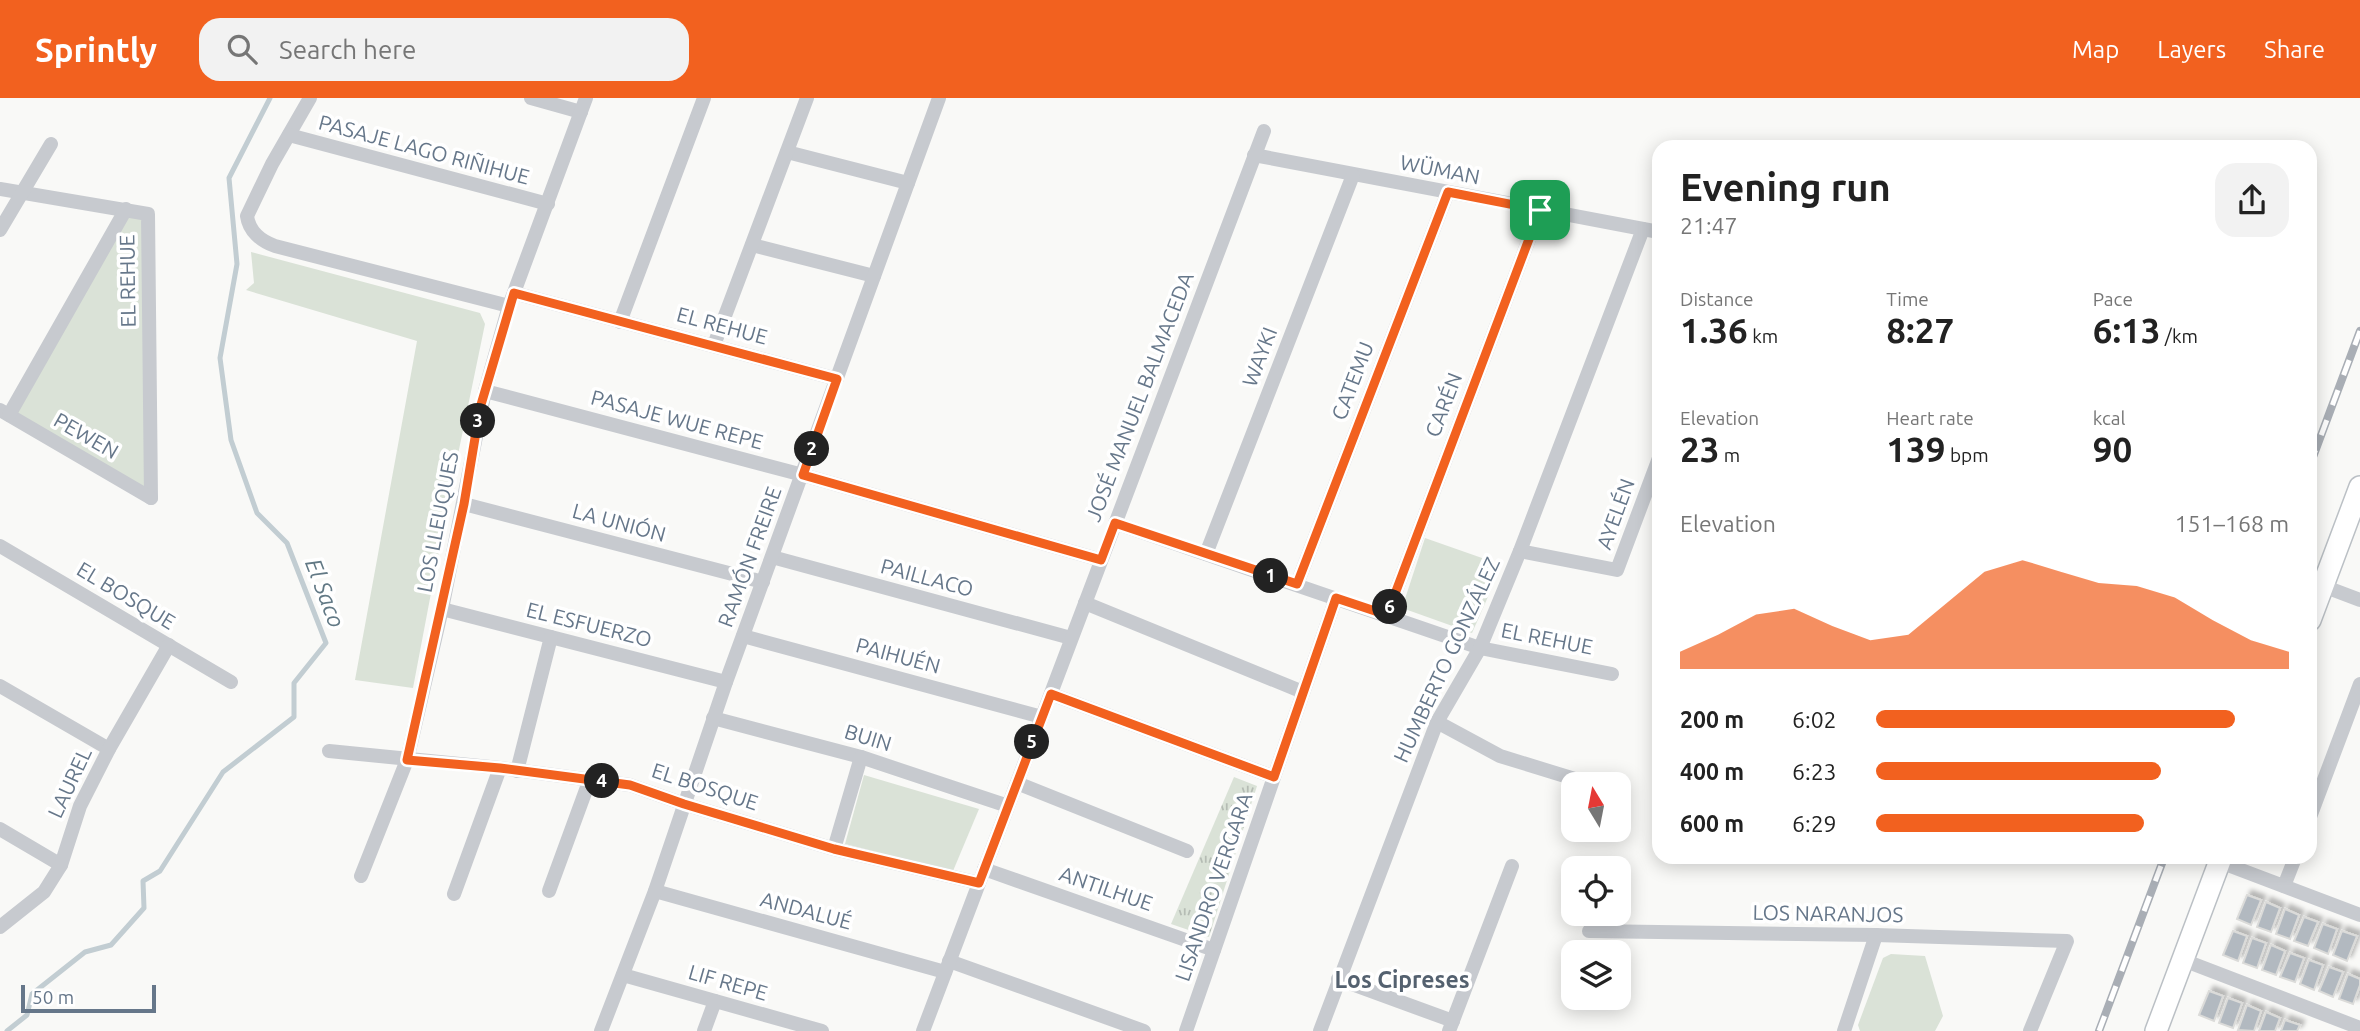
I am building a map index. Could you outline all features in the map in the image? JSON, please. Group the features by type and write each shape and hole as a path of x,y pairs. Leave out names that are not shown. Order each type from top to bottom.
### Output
{"main road":[{"path":"2317,602 2360,487"},
{"path":"2156,1031 2219,864"}],"street":[{"path":"289,135 310,98"},
{"path":"531,98 584,105"},
{"path":"620,321 704,98"},
{"path":"714,345 807,98"},
{"name":"RAMÓN FREIRE","path":"601,1031 655,891 713,718 939,98"},
{"name":"LOS LLEUQUES","path":"362,876 407,760 442,609 485,391 512,299 584,105"},
{"name":"JOSÉ MANUEL BALMACEDA","path":"923,1031 1264,131"},
{"name":"PASAJE LAGO RIÑIHUE","path":"289,135 548,204"},
{"name":"EL REHUE","path":"289,135 247,216 254,231 264,242 620,321 837,379"},
{"path":"0,230 51,144"},
{"path":"787,152 908,183"},
{"name":"WÜMAN","path":"1254,155 1652,231"},
{"name":"WAYKI","path":"1206,554 1353,175"},
{"name":"EL REHUE","path":"0,189 148,214 151,498"},
{"name":"CATEMU","path":"1297,584 1448,192"},
{"path":"4,412 126,209"},
{"name":"CARÉN","path":"1387,615 1540,210"},
{"name":"HUMBERTO GONZÁLEZ","path":"1320,1031 1437,722 1480,648 1520,551 1643,229"},
{"path":"752,245 874,276"},
{"name":"PASAJE WUE REPE","path":"485,391 803,475 1101,560"},
{"name":"PEWEN","path":"4,412 151,498"},
{"name":"AYELÉN","path":"1520,551 1617,570 1652,477"},
{"name":"LA UNIÓN","path":"464,504 763,582"},
{"name":"EL REHUE","path":"1115,523 1480,648 1612,674"},
{"name":"EL BOSQUE","path":"0,546 231,682"},
{"name":"PAILLACO","path":"772,557 1072,638"},
{"path":"2323,586 2360,600"},
{"name":"LISANDRO VERGARA","path":"1186,1031 1336,598"},
{"path":"1085,603 1303,692"},
{"name":"EL ESFUERZO","path":"442,609 726,682"},
{"name":"PAIHUÉN","path":"743,636 1042,717"},
{"path":"517,771 551,637"},
{"name":"LAUREL","path":"0,927 44,892 61,865 80,806 109,748 169,645"},
{"path":"2317,798 2360,684"},
{"path":"0,686 109,748"},
{"path":"1051,694 1274,777"},
{"name":"BUIN","path":"713,718 861,757 1008,806"},
{"path":"1437,722 1500,756 1561,775"},
{"name":"EL BOSQUE","path":"330,751 500,768 630,785 834,849 979,883"},
{"path":"834,849 861,757"},
{"path":"454,894 500,768"},
{"path":"549,891 590,779"},
{"path":"1017,783 1187,850"},
{"path":"0,829 61,865"},
{"path":"2231,864 2360,915"},
{"path":"2284,886 2292,864"},
{"path":"1339,979 1451,1026 1511,866"},
{"name":"ANTILHUE","path":"985,869 1214,950"},
{"name":"ANDALUÉ","path":"655,891 947,966 1144,1031"},
{"name":"LOS NARANJOS","path":"1589,931 2067,941 2029,1031"},
{"path":"1844,1031 1876,935"},
{"path":"2183,960 2360,1028"},
{"name":"LIF REPE","path":"622,975 822,1031"},
{"path":"704,1031 715,1001"}],"green space":[{"path":"127,215 144,219 149,494 13,414"},
{"path":"251,252 480,313 485,324 413,688 355,680 417,341 246,290 254,283"},
{"path":"1425,538 1502,565 1472,633 1402,608"},
{"path":"864,775 979,809 953,871 845,844"},
{"path":"1234,777 1257,786 1209,937 1171,924"},
{"path":"1891,954 1925,956 1943,1016 1935,1031 1860,1031 1858,1025 1883,958"}],"building":[{"path":"2247,895 2261,900 2251,925 2237,919"},
{"path":"2266,902 2280,908 2271,932 2257,927"},
{"path":"2285,909 2299,915 2290,939 2276,934"},
{"path":"2304,917 2318,922 2308,946 2294,941"},
{"path":"2323,924 2337,929 2328,954 2314,948"},
{"path":"2233,931 2247,936 2238,961 2223,955"},
{"path":"2342,931 2357,936 2347,961 2333,955"},
{"path":"2252,938 2266,943 2257,968 2243,963"},
{"path":"2271,945 2285,951 2276,975 2262,970"},
{"path":"2290,953 2304,958 2295,982 2280,977"},
{"path":"2309,960 2323,965 2314,990 2300,984"},
{"path":"2329,967 2343,972 2333,997 2319,991"},
{"path":"2348,974 2360,979 2353,1004 2339,999"},
{"path":"2209,991 2223,996 2214,1021 2199,1015"},
{"path":"2228,998 2242,1003 2233,1028 2219,1023"},
{"path":"2247,1005 2261,1011 2254,1031 2238,1030"},
{"path":"2266,1012 2280,1018 2275,1031 2259,1031"},
{"path":"2285,1020 2300,1025 2297,1031 2281,1031"}],"waterway":[{"name":"El Saco","path":"7,1031 27,1015 32,994 85,952 111,945 144,908 143,881 160,871 223,772 294,717 294,683 326,643 287,543 257,513 231,440 220,358 237,264 229,178 270,98"}],"railway":[{"path":"2317,446 2360,331"},
{"path":"2099,1031 2162,864"}],"district":[{"name":"Los Cipreses","path":"1402,980"}],"route":[{"path":"1448,192 1540,210 1387,615 1336,598 1274,777 1051,694 979,883 834,849 630,785 500,768 407,760 464,504 480,408 514,293 837,379 803,475 1101,560 1115,523 1297,584 1448,192"}]}
